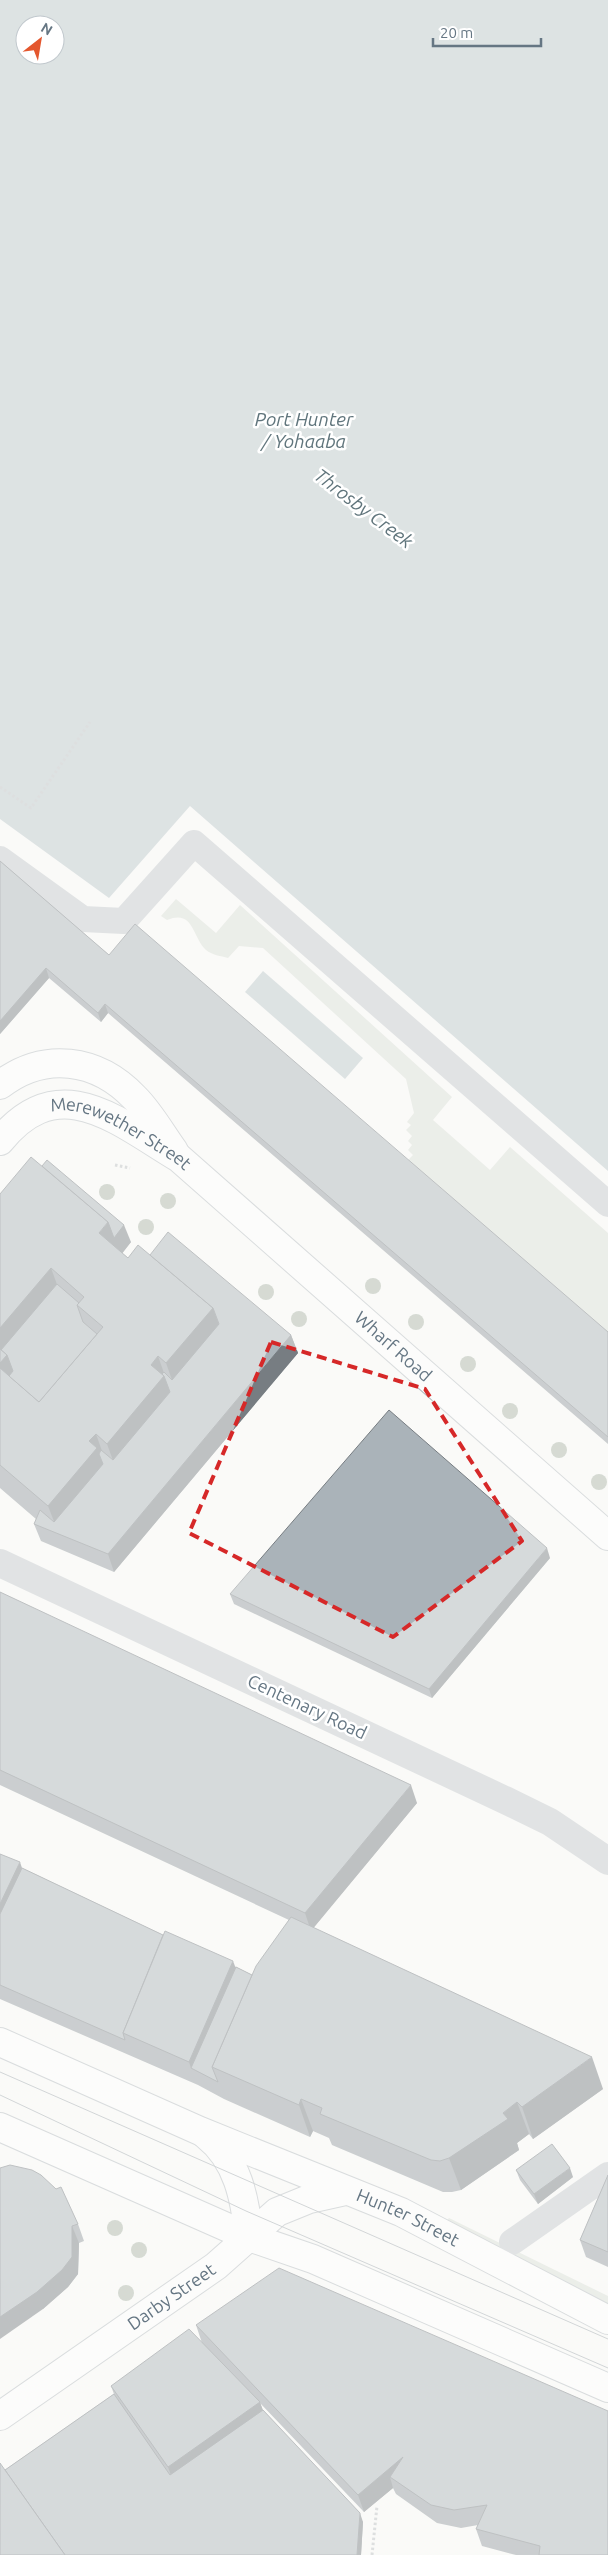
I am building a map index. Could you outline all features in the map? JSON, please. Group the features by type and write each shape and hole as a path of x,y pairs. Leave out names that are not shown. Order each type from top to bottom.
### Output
{"main road":[{"name":"Merewether Street","path":"0,1085 19,1072 55,1062 68,1062 98,1070 135,1098 179,1158"},
{"name":"Merewether Street","path":"0,1141 29,1113 39,1108 63,1104 98,1112 179,1158"},
{"name":"Wharf Road","path":"179,1158 608,1536"},
{"name":"Hunter Street","path":"0,2042 200,2131 415,2218 608,2320"},
{"path":"0,2127 249,2237 313,2259 608,2388"},
{"name":"Hunter Street","path":"200,2131 213,2140 231,2166 243,2195 249,2237"},
{"name":"Darby Street","path":"0,2416 211,2270 277,2212 309,2199 345,2191"}],"street":[{"path":"0,858 83,919 124,921 194,843 608,1204"},
{"name":"Centenary Road","path":"0,1563 505,1800 550,1822 608,1860"},
{"path":"512,2242 608,2174"}],"path":[{"path":"0,787 31,808 90,722"},
{"path":"372,2555 377,2506"}],"highlighted area":[{"path":"271,1342 425,1389 522,1541 393,1637 189,1533"}],"shaded area":[{"path":"176,899 216,933 240,905 452,1097 433,1120 490,1170 510,1147 608,1233 608,1334 408,1160 413,1155 408,1150 412,1145 408,1141 412,1136 406,1130 411,1125 407,1122 414,1113 406,1079 263,948 239,946 228,958 217,955 206,950 201,945 188,921 183,918 167,920 161,916"},
{"path":"449,2218 608,2296 608,2306 578,2292 447,2220"}],"water":[{"name":"Port Hunter / Yohaaba","path":"0,0 608,0 608,1171 190,806 109,898 0,819"},
{"path":"263,971 363,1058 345,1079 245,992"}],"building":[{"path":"0,861 109,955 135,924 608,1332 608,1437 105,1004 98,1013 46,968 0,1021"},
{"path":"31,1157 108,1222 99,1233 128,1258 138,1245 213,1308 166,1363 158,1356 151,1365 164,1376 107,1444 96,1434 89,1441 97,1448 48,1506 0,1465 0,1368 39,1402 103,1327 77,1305 84,1297 51,1268 0,1328 0,1194"},
{"path":"47,1160 124,1225 114,1238 108,1222 42,1166"},
{"path":"168,1232 291,1335 108,1554 34,1524 40,1510 54,1522 103,1464 99,1454 101,1450 113,1460 170,1392 162,1374 164,1372 172,1380 219,1324 213,1308 150,1255"},
{"path":"57,1284 79,1303 77,1305 83,1322 97,1334 39,1402 9,1376 13,1371 7,1355 1,1350"},
{"path":"0,1349 7,1355 0,1363"},
{"path":"389,1410 547,1548 429,1689 230,1594"},
{"path":"0,1592 411,1785 305,1913 0,1770"},
{"path":"0,1854 20,1862 0,1904"},
{"path":"22,1868 163,1935 123,2033 125,2040 0,1985 0,1914"},
{"path":"291,1917 592,2057 522,2107 517,2102 503,2113 508,2119 449,2158 440,2161 431,2160 320,2114 322,2108 301,2099 299,2105 212,2067 256,1966"},
{"path":"165,1931 233,1961 189,2062 123,2033"},
{"path":"236,1967 252,1975 212,2067 218,2082 191,2068"},
{"path":"552,2144 570,2168 534,2194 516,2170"},
{"path":"10,2165 32,2170 41,2175 56,2189 61,2187 78,2224 72,2226 72,2257 62,2270 37,2292 0,2317 0,2168"},
{"path":"608,2175 608,2252 580,2240"},
{"path":"279,2268 608,2411 608,2555 539,2555 540,2546 476,2529 487,2505 454,2510 431,2505 390,2477 403,2457 358,2495 196,2325"},
{"path":"189,2329 260,2402 168,2467 111,2386"},
{"path":"114,2394 170,2475 263,2410 360,2513 357,2555 65,2555 5,2470"},
{"path":"0,2463 65,2555 0,2555"}],"tram line":[{"path":"0,2072 608,2339"},
{"path":"0,2095 246,2211 608,2368"}],"water label":[{"name":"Throsby Creek","path":"364,508"}]}
